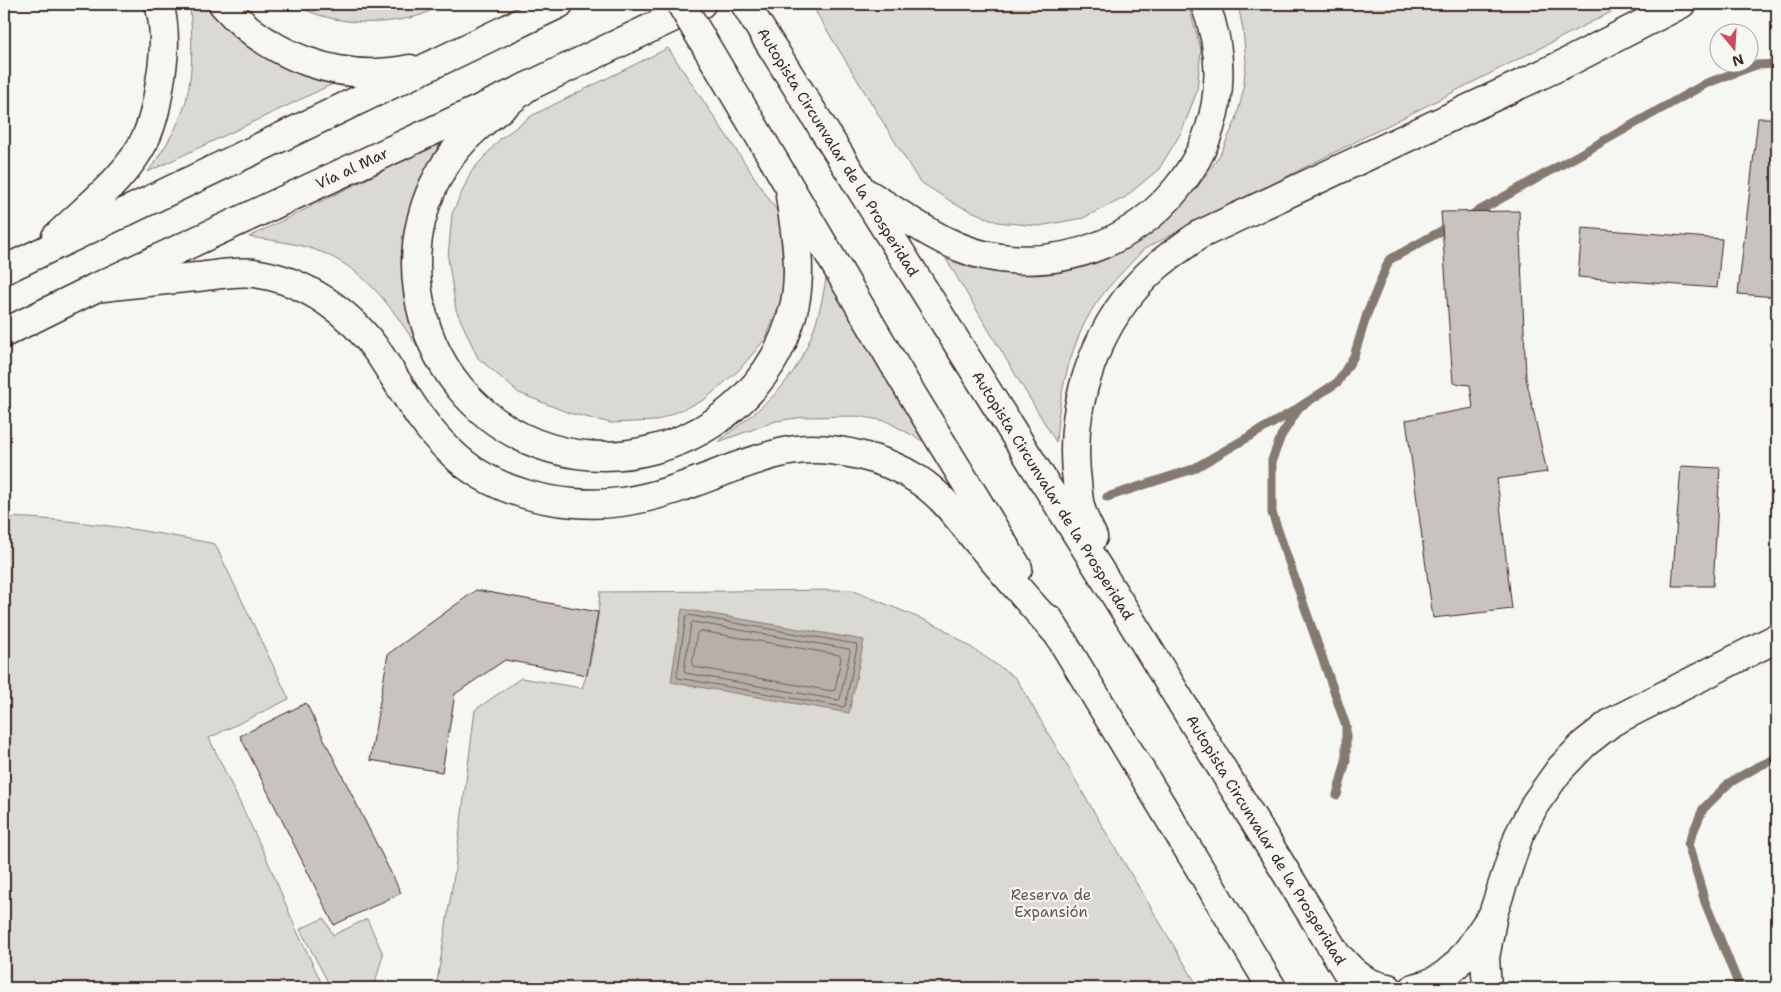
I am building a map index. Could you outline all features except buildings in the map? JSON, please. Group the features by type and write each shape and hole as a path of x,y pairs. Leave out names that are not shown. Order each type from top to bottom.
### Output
{"main road":[{"path":"38,254 120,175 134,158 147,135 156,107 164,57 165,38 159,4"},
{"path":"223,4 252,32 274,47 324,67 350,72 377,73 429,64 454,55"},
{"path":"4,270 559,4"},
{"path":"681,4 904,380 1272,988"},
{"name":"Vía al Mar","path":"4,333 95,288 528,87 701,4"},
{"name":"Autopista Circunvalar de la Prosperidad","path":"745,4 1125,611 1357,988"},
{"path":"862,190 929,233 951,244 974,253 998,258 1023,260 1056,258 1095,248 1118,238 1145,220 1175,191 1201,150 1210,127 1216,103 1218,78 1214,30 1205,4"},
{"path":"1125,611 1080,509 1075,463 1077,417 1086,378 1104,333 1129,296 1156,267 1199,235 1568,62 1681,4"},
{"path":"528,87 468,135 451,156 427,202 420,227 416,253 416,270 420,305 427,330 437,354 450,376 468,397 487,414 508,429 531,441 556,450 582,455 634,454 660,449 685,440 730,412 765,374 778,351 795,301 798,276 798,249 789,185"},
{"path":"95,288 251,273 290,282 335,307 365,335 425,424 451,453 478,473 505,487 545,499 569,503 620,502 687,485 782,452 817,449 843,451 876,459 900,468 943,499 1059,635"},
{"path":"1487,988 1486,958 1493,914 1519,835 1535,804 1560,769 1584,744 1612,722 1777,638"},
{"path":"1414,988 1427,986 1449,973 1466,954 1493,914"},
{"path":"1336,953 1353,973 1376,986 1388,988"}],"green space":[{"path":"190,4 207,4 214,14 268,60 290,71 314,79 339,81 148,172 175,129 183,111 189,89 192,40"},
{"path":"293,4 445,4 421,15 405,19 356,22 323,16"},
{"path":"811,4 1188,4 1201,49 1197,91 1182,131 1159,169 1124,198 1083,218 1039,226 997,222 955,204 919,181"},
{"path":"1238,4 1627,4 1144,249 1102,296 1082,328 1070,359 1062,392 1056,442 946,259 971,268 1021,272 1071,268 1095,261 1140,238 1173,213 1199,185 1220,155 1236,120 1243,92 1246,61"},
{"path":"668,48 781,217 787,258 782,299 766,338 739,370 704,400 656,421 611,423 569,413 519,393 478,358 456,310 448,258 452,214 471,172 500,139 533,115"},
{"path":"441,142 427,167 418,192 427,361 386,302 362,277 348,266 312,249 249,237"},
{"path":"827,271 932,446 886,421 857,416 804,417 776,421 718,442 769,400 793,372 808,344 813,330 822,301"},
{"path":"4,517 110,526 215,544 289,699 209,738 266,857 297,931 324,988 4,988"},
{"name":"Reserva de Expansión","path":"852,590 941,627 1016,678 1199,988 436,988 455,869 475,710 521,678 582,688 594,641 600,592"},
{"path":"324,918 333,935 367,919 383,954 374,988 331,988 300,929"}],"water":[{"path":"682,609 864,640 849,713 671,682"}],"waterway":[{"path":"1468,217 1707,83 1756,65 1777,64"},
{"path":"1107,497 1193,469 1292,412 1338,382 1354,356 1367,314 1389,260 1452,225"},
{"path":"1297,411 1281,436 1272,460 1272,513 1346,726 1346,761 1337,795"},
{"path":"1740,988 1705,902 1688,844 1703,809 1729,783 1777,758"}]}
